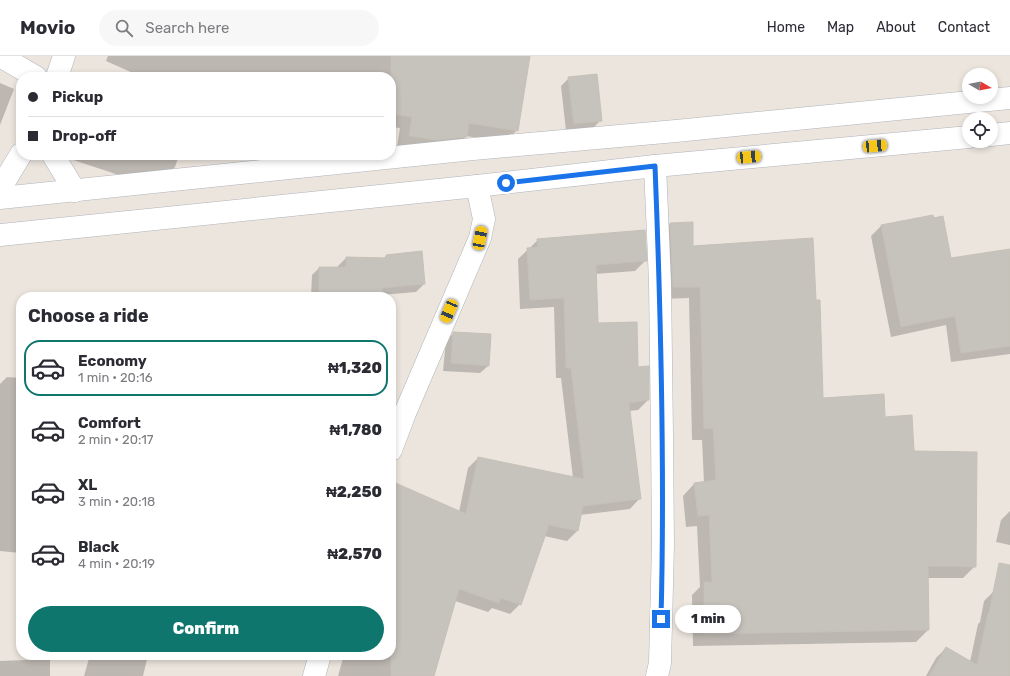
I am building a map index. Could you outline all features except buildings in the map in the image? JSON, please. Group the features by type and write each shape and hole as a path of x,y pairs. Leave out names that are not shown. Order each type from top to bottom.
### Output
{"street":[{"path":"0,56 27,72"},
{"path":"59,72 64,56"},
{"path":"396,157 1010,98"},
{"path":"998,134 1010,133"},
{"path":"0,235 477,186 655,166 962,138"},
{"path":"0,189 17,160"},
{"path":"56,160 75,191"},
{"path":"0,198 369,160"},
{"path":"655,166 660,282 663,537 660,663 658,676"},
{"path":"396,437 480,238 484,219 477,186"},
{"path":"314,676 319,660"}],"route":[{"path":"506,183 655,166 660,282 662,421 663,545 661,619"}]}
